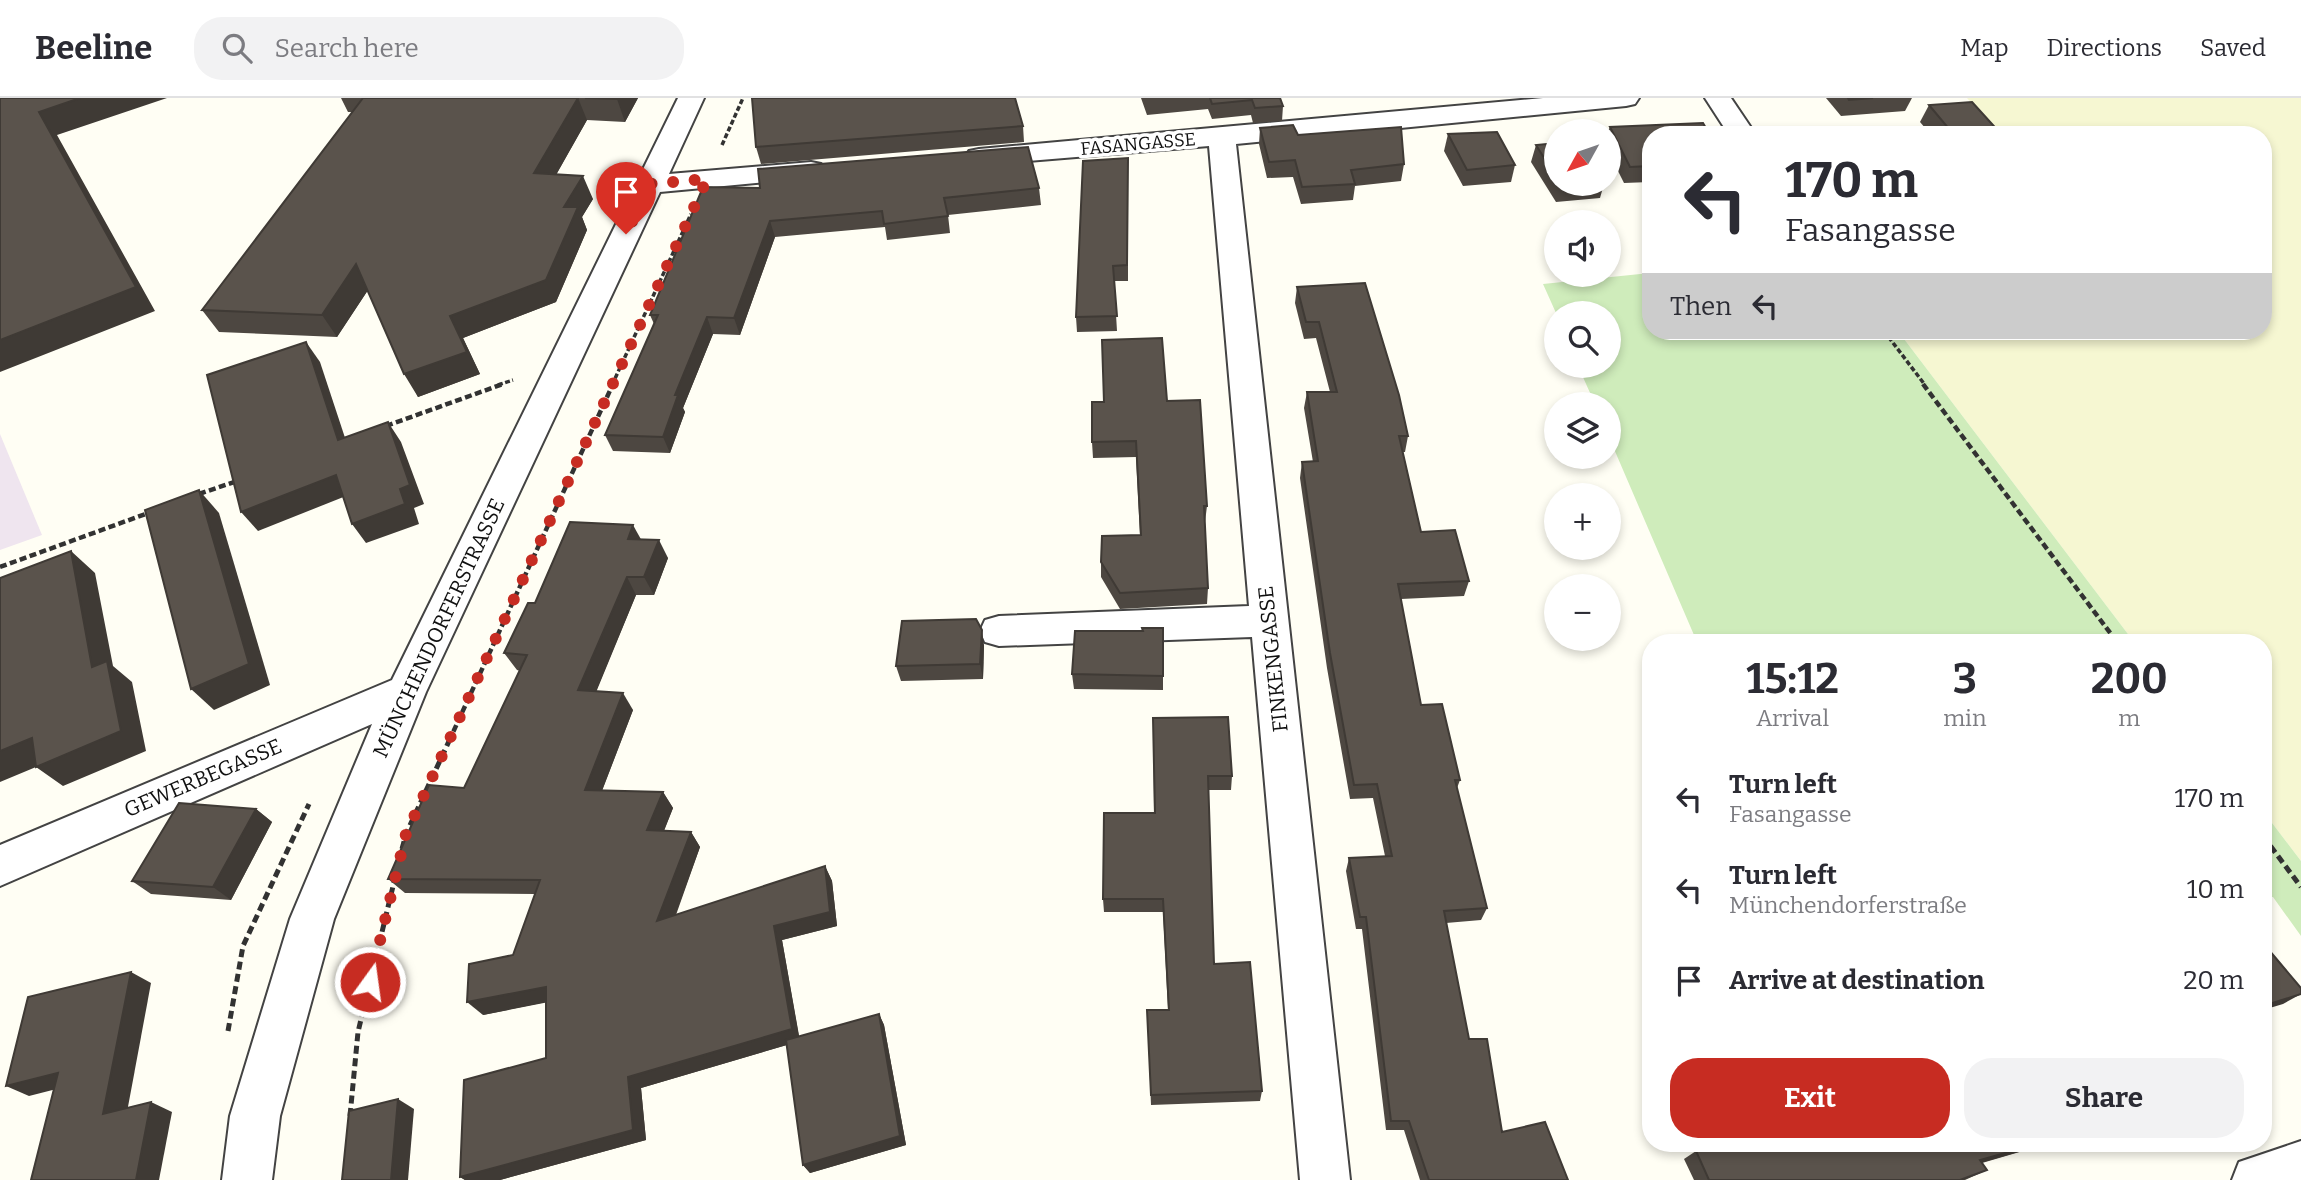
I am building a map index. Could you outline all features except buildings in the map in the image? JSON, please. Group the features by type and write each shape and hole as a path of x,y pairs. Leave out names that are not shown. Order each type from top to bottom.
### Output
{"street":[{"name":"MÜNCHENDORFERSTRASSE","path":"247,1180 255,1116 312,919 407,692 691,98"},
{"name":"FASANGASSE","path":"958,159 1626,98"},
{"path":"1718,98 1737,126"},
{"name":"FINKENGASSE","path":"1222,137 1325,1180"},
{"path":"650,184 832,169"},
{"path":"999,631 1269,621"},
{"name":"GEWERBEGASSE","path":"0,866 407,692"},
{"path":"2257,1180 2301,1166"}],"path":[{"path":"399,860 406,834 743,98"},
{"path":"1891,340 2112,634"},
{"path":"381,428 566,359"},
{"path":"197,495 250,476"},
{"path":"0,567 158,509"},
{"path":"2272,848 2301,887"},
{"path":"349,1126 358,1032 396,873"}],"shaded area":[{"path":"0,434 42,535 0,550"}],"green space":[{"path":"1967,98 2301,98 2301,861 2272,823 2272,634 2128,634 1905,340 2272,340 2272,126 1991,126"},
{"path":"1642,274 1642,340 1905,340 2128,634 1694,634 1621,465 1621,392 1590,392 1583,378 1621,378 1621,301 1551,301 1544,287 1621,287 1621,276"},
{"path":"2272,823 2301,861 2301,936 2273,897"}],"route":[{"path":"370,982 406,834 707,179 650,184 626,234"}]}
